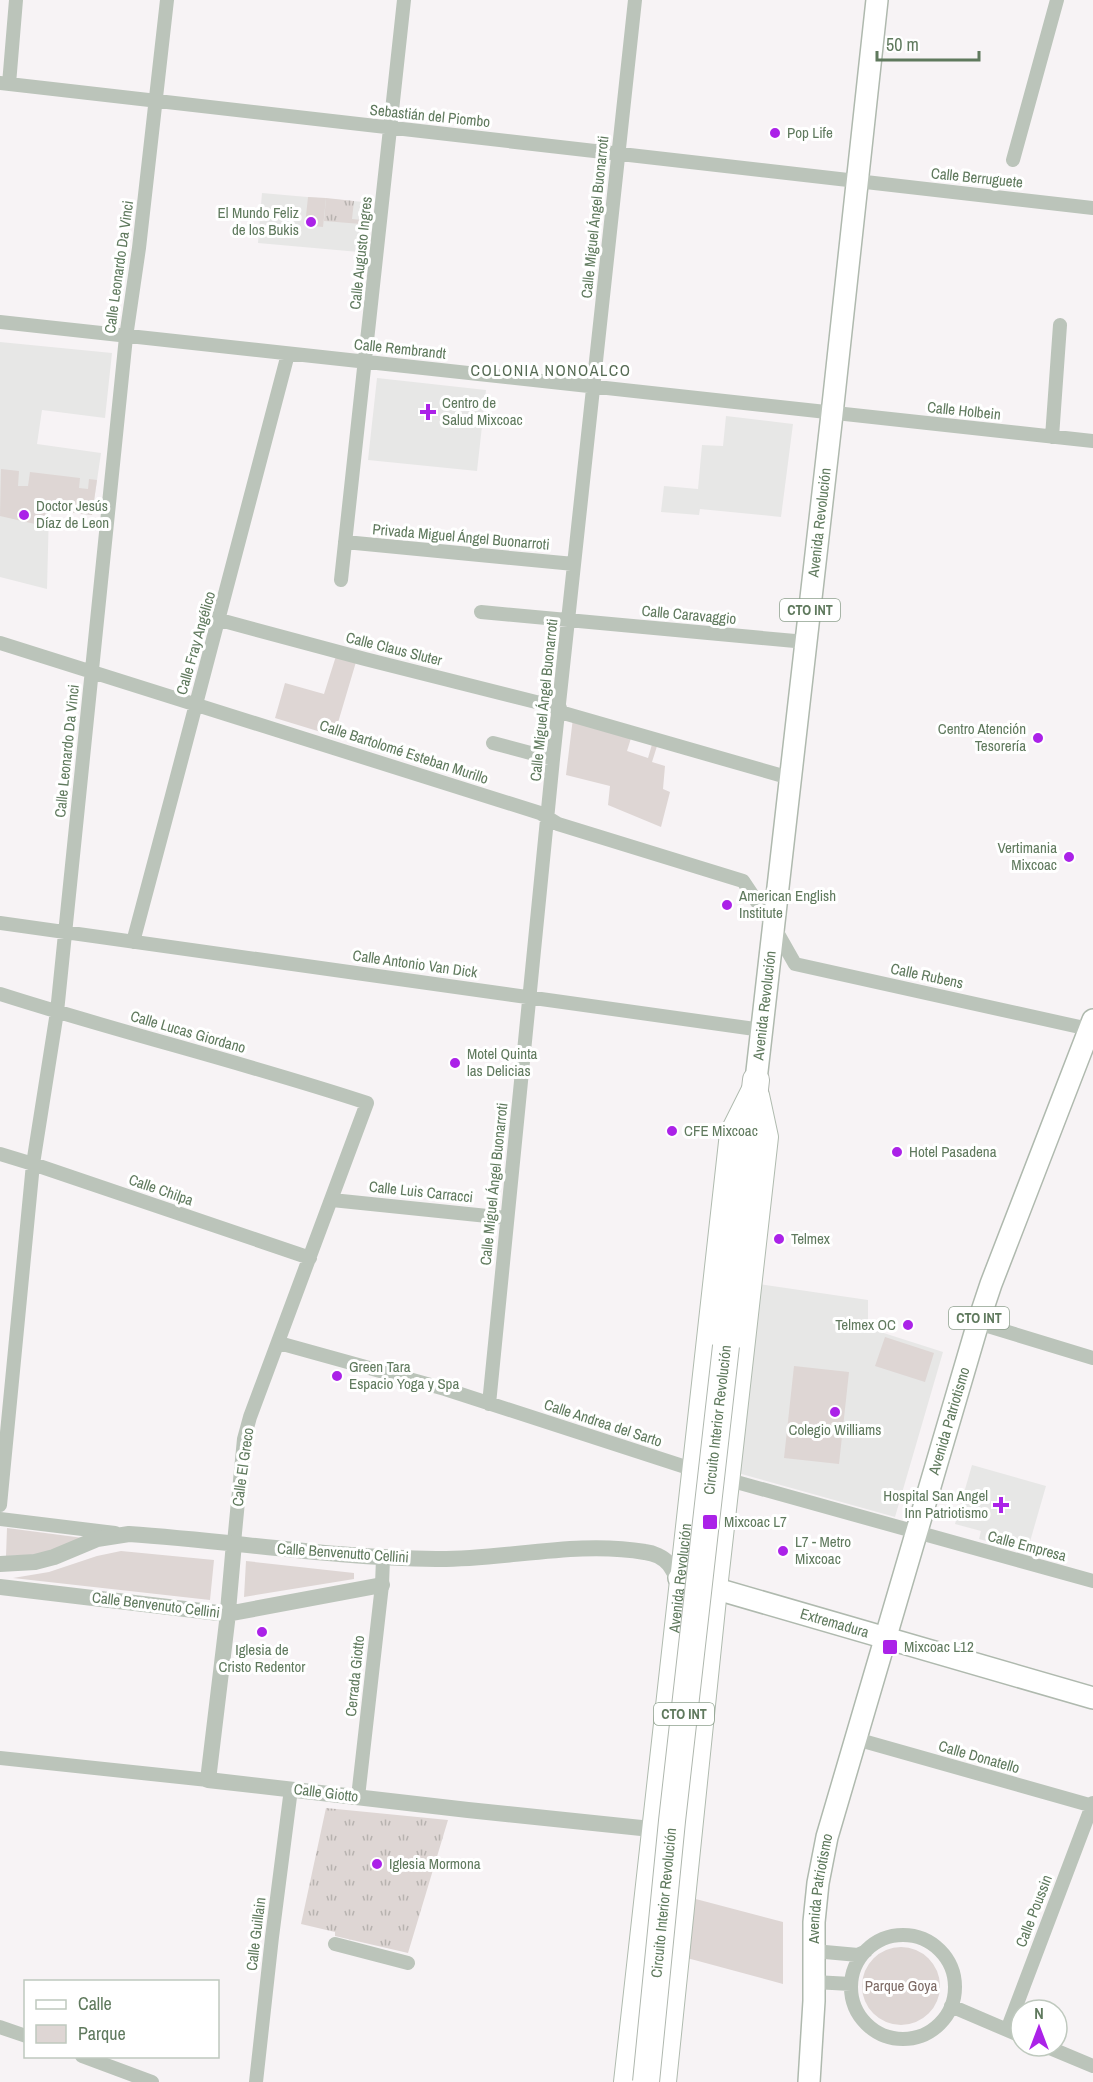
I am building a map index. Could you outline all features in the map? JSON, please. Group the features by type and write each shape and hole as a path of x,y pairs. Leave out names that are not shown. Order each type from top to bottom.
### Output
{"highway":[{"name":"Circuito Interior Revolución","path":"646,2082 672,1821 756,1080"}],"main road":[{"name":"Avenida Revolución","path":"666,2082 717,1589 768,1137 756,1080 832,414 876,0"},
{"name":"Avenida Patriotismo","path":"809,2082 814,1982 814,1922 818,1883 827,1837 978,1323 991,1284 1092,1026"},
{"name":"Avenida Revolución","path":"624,2082 730,1133 756,1080"},
{"name":"Extremadura","path":"680,1578 1093,1698"}],"street":[{"path":"4,84 16,0"},
{"name":"Calle Leonardo Da Vinci","path":"0,1505 33,1164 57,1012 126,337 139,248 167,0"},
{"name":"Calle Augusto Ingres","path":"341,580 404,0"},
{"name":"Calle Miguel Ángel Buonarroti","path":"489,1404 549,818 553,759 635,0"},
{"path":"1013,160 1057,0"},
{"name":"Sebastián del Piombo","path":"4,84 857,182"},
{"name":"Calle Berruguete","path":"857,182 1093,208"},
{"name":"Calle Rembrandt","path":"0,322 832,414"},
{"path":"1052,437 1060,325"},
{"name":"Calle Fray Angélico","path":"134,942 288,354"},
{"name":"Calle Holbein","path":"832,414 1093,441"},
{"name":"Privada Miguel Ángel Buonarroti","path":"345,542 574,564"},
{"name":"Calle Caravaggio","path":"481,612 806,642"},
{"name":"Calle Claus Sluter","path":"220,620 560,710 790,778"},
{"name":"Calle Bartolomé Esteban Murillo","path":"0,643 540,813 558,824 743,881 774,927"},
{"path":"493,743 553,759"},
{"name":"Calle Antonio Van Dick","path":"0,923 762,1030"},
{"name":"Calle Rubens","path":"774,927 795,964 1092,1026"},
{"name":"Calle Lucas Giordano","path":"0,994 284,1076 367,1103"},
{"name":"Calle El Greco","path":"208,1780 228,1614 244,1438 367,1103"},
{"name":"Calle Chilpa","path":"0,1154 310,1258"},
{"name":"Calle Luis Carracci","path":"332,1200 507,1218"},
{"path":"978,1323 1093,1358"},
{"name":"Calle Andrea del Sarto","path":"279,1343 445,1389 692,1470 918,1533"},
{"path":"0,1519 129,1534"},
{"name":"Calle Empresa","path":"918,1533 1093,1581"},
{"name":"Calle Benvenutto Cellini","path":"0,1564 35,1563 97,1539 129,1534 383,1558 468,1558 566,1550 647,1552 662,1558 680,1578"},
{"name":"Cerrada Giotto","path":"358,1797 382,1585 383,1558"},
{"name":"Calle Benvenuto Cellini","path":"0,1587 228,1614 382,1585"},
{"name":"Calle Donatello","path":"856,1739 1093,1805"},
{"name":"Calle Giotto","path":"0,1758 651,1829"},
{"name":"Calle Guillain","path":"256,2082 291,1789"},
{"name":"Calle Poussin","path":"1007,2030 1093,1805"},
{"path":"814,1950 858,1955 880,1941 898,1936 916,1937 932,1945 945,1958 953,1974 955,1992 945,2018 929,2032 910,2039 889,2037 870,2028 863,2021 853,2002 851,1984 854,1970 866,1951"},
{"path":"336,1944 408,1963"},
{"path":"814,1982 851,1984"},
{"path":"951,2006 1007,2030"},
{"path":"0,2027 24,2035"},
{"path":"1069,2056 1093,2066"},
{"path":"87,2058 152,2082"}],"shaded area":[{"name":"El Mundo Feliz de los Bukis","path":"262,193 364,202 359,252 258,243"},
{"path":"0,342 112,353 105,418 42,410 37,444 101,453 92,515 49,510 47,589 0,577"},
{"name":"Centro de Salud Mixcoac","path":"377,378 486,390 477,471 368,460"},
{"path":"726,416 793,424 781,517 700,509 699,515 661,512 664,486 698,489 702,445 723,446"},
{"name":"Colegio Williams","path":"759,1284 868,1300 868,1328 943,1352 895,1517 738,1473"},
{"name":"Hospital San Angel Inn Patriotismo","path":"972,1465 1046,1486 1027,1552 979,1539 981,1531 955,1524"}],"green space":[{"path":"308,197 326,198 323,227 305,225"},
{"path":"326,198 354,201 352,219 362,220 361,224 324,221"},
{"path":"1,469 19,471 18,486 28,486 30,472 80,478 79,488 88,489 89,479 97,480 92,515 49,510 48,527 0,516"},
{"path":"336,656 356,662 334,736 275,718 285,683 324,694"},
{"path":"573,718 632,735 627,751 648,758 653,741 658,743 652,762 665,766 663,789 670,792 661,827 608,805 610,786 566,775"},
{"path":"885,1337 934,1353 925,1382 875,1366"},
{"path":"794,1366 849,1372 839,1464 784,1458"},
{"path":"7,1528 91,1539 34,1555 6,1556"},
{"path":"121,1551 214,1560 210,1600 13,1578 49,1572 97,1556"},
{"path":"246,1561 354,1573 354,1579 244,1597"},
{"path":"326,1808 448,1820 408,1953 335,1936 335,1932 301,1924"},
{"path":"692,1898 783,1922 783,1984 687,1958"},
{"name":"Parque Goya","path":"901,1947 916,1950 929,1958 937,1971 940,1986 937,2001 929,2014 916,2022 901,2025 886,2022 873,2014 865,2001 862,1986 865,1971 873,1958 886,1950"}],"place":[{"name":"Pop Life","path":"775,133"},
{"name":"El Mundo Feliz de los Bukis","path":"311,222"},
{"name":"Centro de Salud Mixcoac","path":"428,412"},
{"name":"Doctor Jesús Díaz de Leon","path":"24,515"},
{"name":"Centro Atención Tesorería","path":"1038,738"},
{"name":"Vertimania Mixcoac","path":"1069,857"},
{"name":"American English Institute","path":"727,905"},
{"name":"Motel Quinta las Delicias","path":"455,1063"},
{"name":"CFE Mixcoac","path":"672,1131"},
{"name":"Hotel Pasadena","path":"897,1152"},
{"name":"Telmex","path":"779,1239"},
{"name":"Telmex OC","path":"908,1325"},
{"name":"Green Tara Espacio Yoga y Spa","path":"337,1376"},
{"name":"Colegio Williams","path":"835,1412"},
{"name":"Hospital San Angel Inn Patriotismo","path":"1001,1505"},
{"name":"Mixcoac L7","path":"710,1522"},
{"name":"L7 - Metro Mixcoac","path":"783,1551"},
{"name":"Iglesia de Cristo Redentor","path":"262,1632"},
{"name":"Mixcoac L12","path":"890,1647"},
{"name":"Iglesia Mormona","path":"377,1864"}],"district":[{"name":"COLONIA NONOALCO","path":"551,370"}]}
